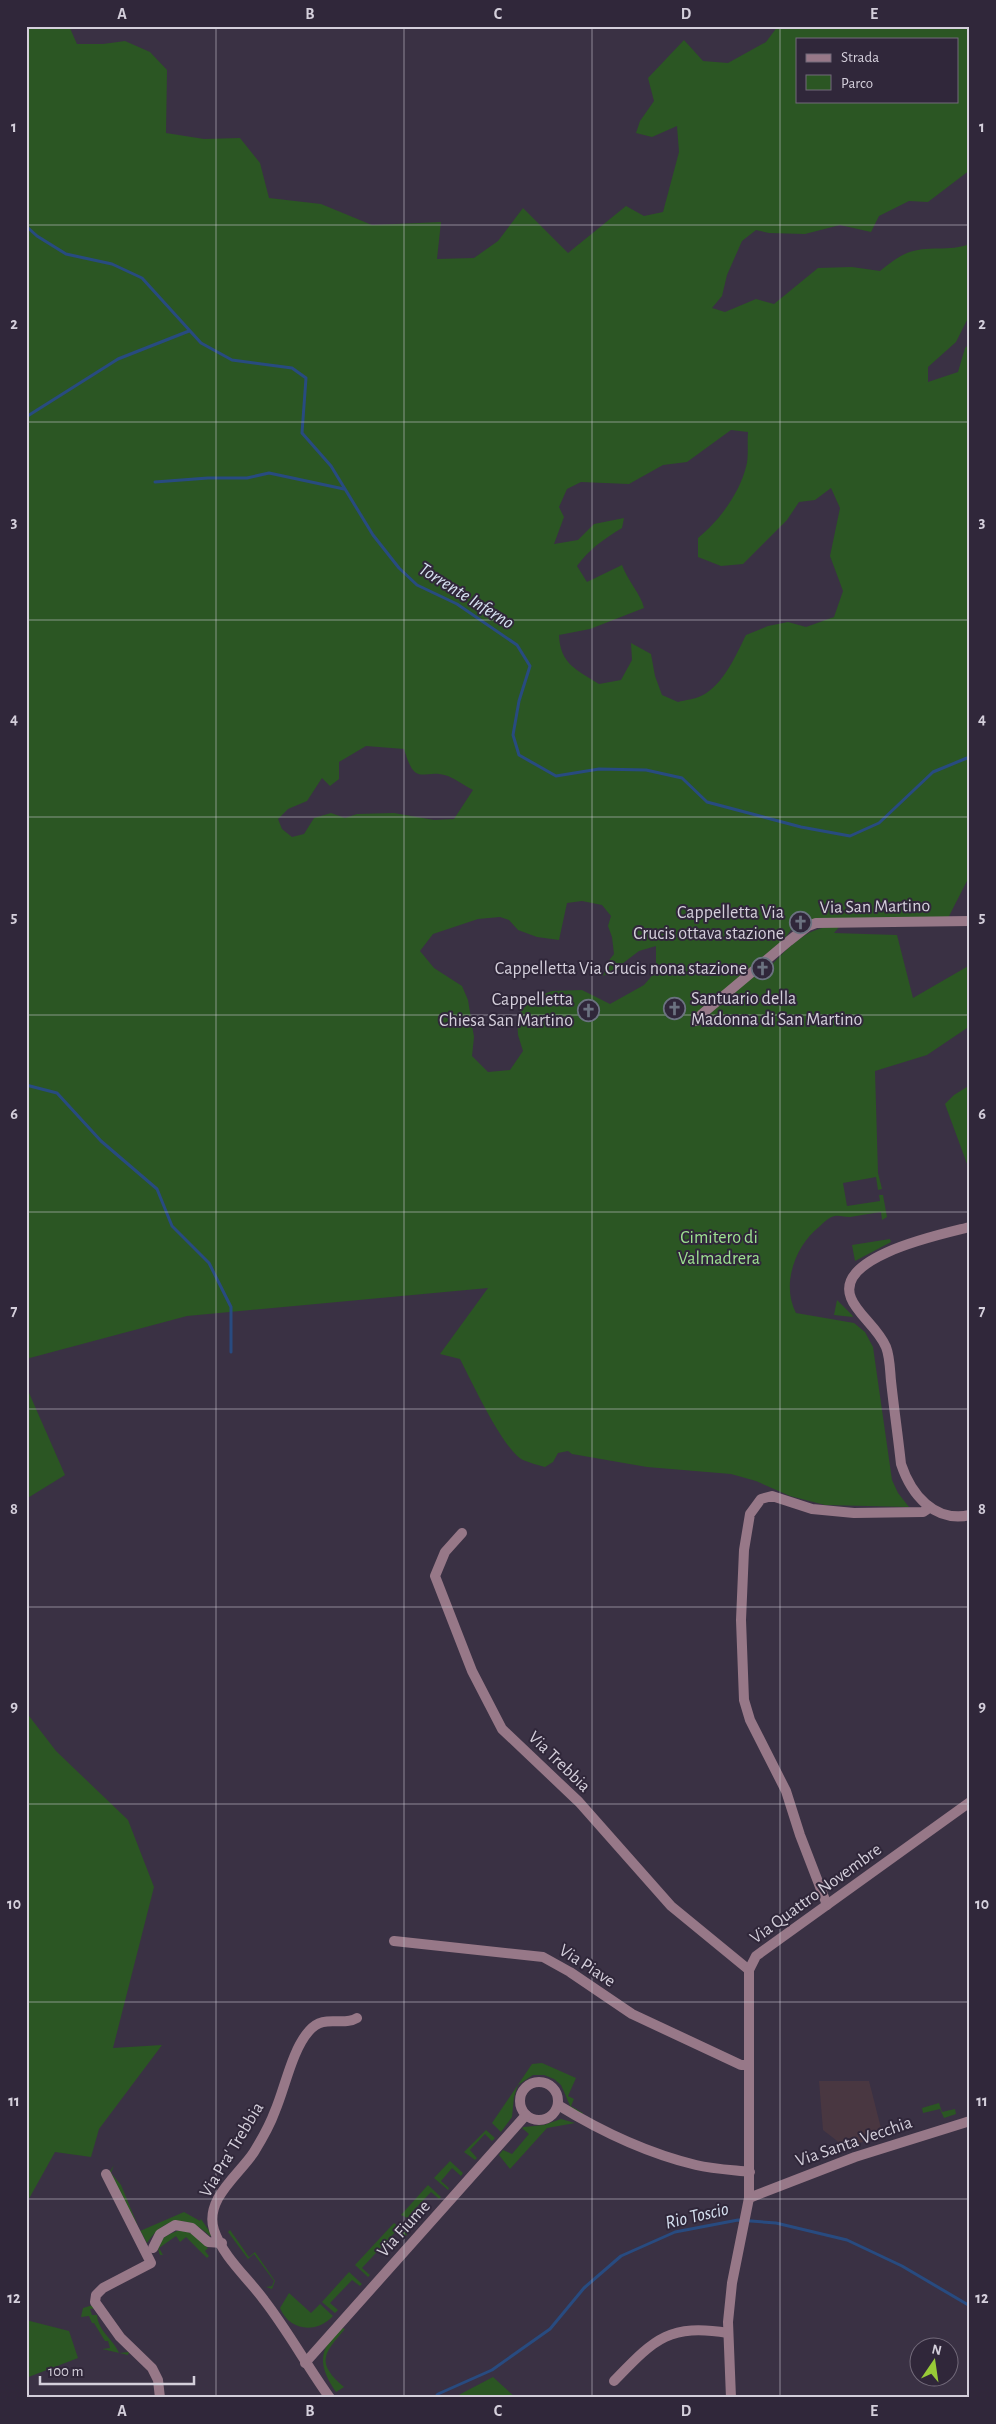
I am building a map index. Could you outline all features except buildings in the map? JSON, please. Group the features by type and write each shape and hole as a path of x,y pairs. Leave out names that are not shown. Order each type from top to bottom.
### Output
{"street":[{"name":"Via San Martino","path":"696,1021 789,941 808,926 816,923 970,921"},
{"path":"970,1227 900,1246 857,1272 849,1286 852,1300 872,1324 887,1349 901,1464 907,1480 922,1502 930,1508 951,1516 970,1515"},
{"path":"827,1905 800,1836 786,1790 750,1720 744,1700 741,1620 744,1550 750,1514 761,1499 772,1496 812,1509 854,1513 923,1512 930,1508"},
{"name":"Via Trebbia","path":"462,1533 445,1552 435,1576 472,1671 502,1729 579,1802 671,1906 749,1970"},
{"name":"Via Quattro Novembre","path":"731,2398 728,2332 732,2283 749,2198 749,1970 756,1956 970,1802"},
{"name":"Via Piave","path":"394,1941 543,1957 570,1972 632,2014 741,2065 750,2065"},
{"name":"Via Pra' Trebbia","path":"330,2398 265,2301 232,2262 213,2229 217,2200 253,2153 274,2113 298,2050 309,2031 322,2021 337,2020 351,2022 358,2018"},
{"path":"535,2082 550,2086 558,2097 558,2105 549,2117 541,2120 526,2115 522,2110 520,2097 524,2090 535,2082"},
{"path":"558,2105 597,2129 647,2152 698,2166 750,2172"},
{"name":"Via Fiume","path":"305,2363 526,2115"},
{"name":"Via Santa Vecchia","path":"749,2198 855,2157 970,2121"},
{"path":"106,2174 151,2263 103,2288 96,2295 95,2302 120,2337 152,2368 158,2380 160,2398"},
{"path":"153,2248 160,2234 175,2225 192,2228 208,2242 222,2243"},
{"path":"614,2381 658,2339 679,2331 702,2328 728,2332"}],"shaded area":[{"path":"819,2081 869,2081 883,2136 845,2147 823,2130"}],"green space":[{"name":"Cimitero di Valmadrera","path":"26,26 69,26 77,44 103,44 125,41 150,52 167,70 166,133 204,139 240,138 260,163 269,198 321,204 372,225 441,222 437,259 474,258 498,241 523,208 568,253 626,206 644,216 663,212 679,152 677,126 652,137 636,133 640,121 654,101 648,78 684,40 703,61 728,63 766,42 778,26 970,26 970,139 967,145 970,145 970,170 928,202 909,201 879,216 871,232 840,225 805,234 769,233 756,230 742,241 727,275 722,296 712,308 725,312 756,299 774,304 818,268 852,267 880,271 907,253 930,249 954,248 970,244 970,314 956,342 928,367 928,382 958,372 965,348 970,343 970,755 968,758 970,760 970,875 948,918 812,921 793,927 768,962 770,967 793,944 810,933 819,929 840,926 834,933 897,935 913,998 970,965 970,1026 927,1055 875,1071 878,1173 882,1189 878,1190 876,1177 843,1183 847,1206 880,1201 879,1195 883,1195 887,1217 882,1220 881,1212 850,1217 837,1216 828,1219 803,1245 797,1255 790,1278 792,1302 796,1313 854,1323 865,1332 873,1347 892,1480 898,1493 909,1507 825,1505 790,1496 756,1481 731,1474 647,1467 572,1454 568,1451 558,1453 553,1462 545,1467 523,1460 515,1454 497,1429 460,1359 440,1354 488,1288 187,1316 26,1359","holes":["731,430 748,432 747,463 739,487 733,497 721,515 698,538 698,557 721,566 743,564 787,520 799,502 815,500 831,488 840,508 830,556 843,591 834,617 806,627 788,622 768,626 746,635 722,678 709,691 693,699 678,702 662,695 655,676 651,654 631,643 632,660 621,680 599,684 577,670 566,660 560,645 559,635 590,629 644,608 622,565 587,582 577,566 597,545 622,528 624,518 594,524 578,540 554,544 564,517 559,507 567,489 581,482 629,484 663,465 687,462","366,746 404,749 408,762 417,773 448,776 473,790 454,819 434,820 394,813 357,814 345,818 331,813 314,818 304,834 292,837 282,829 278,819 288,809 307,801 322,778 330,786 339,779 339,762","582,901 602,905 611,916 608,926 612,937 614,954 607,963 603,976 610,973 639,951 656,946 656,971 644,985 610,1004 582,990 552,991 533,998 517,1016 518,1035 523,1051 510,1070 488,1072 472,1056 474,1037 468,1000 462,986 434,968 420,951 433,934 478,919 500,917 509,920 518,930 537,937 559,940 567,903"]},
{"path":"970,1085 970,1172 945,1104 954,1095"},
{"path":"890,1239 891,1242 855,1261 852,1245"},
{"path":"837,1300 852,1315 853,1317 834,1315"},
{"path":"26,1386 65,1475 26,1499"},
{"path":"26,1712 56,1751 128,1820 154,1887 113,2048 162,2045 99,2129 91,2157 55,2152 26,2204"},
{"path":"542,2063 576,2078 568,2096 574,2099 571,2106 583,2113 582,2115 571,2108 561,2085 554,2079 544,2075 533,2075 518,2085 514,2097 512,2117 501,2132 492,2123 532,2064"},
{"path":"939,2103 942,2112 955,2109 956,2114 944,2118 940,2109 923,2113 922,2108"},
{"path":"561,2119 575,2123 547,2128 510,2169 499,2155 503,2150 512,2154 529,2134 522,2128 544,2125"},
{"path":"486,2130 495,2138 492,2141 485,2134 470,2150 477,2158 475,2160 464,2152"},
{"path":"450,2161 463,2173 461,2176 452,2168 441,2181 449,2188 448,2190 434,2178"},
{"path":"114,2165 111,2173 121,2185 138,2227 109,2173"},
{"path":"428,2185 441,2197 439,2199 431,2192 411,2213 419,2221 418,2223 401,2215"},
{"path":"184,2212 200,2221 201,2219 212,2235 210,2236 193,2224 185,2221 169,2223 161,2227 147,2243 140,2231"},
{"path":"394,2223 407,2234 406,2236 397,2230 362,2268 370,2275 368,2277 355,2265"},
{"path":"230,2230 249,2257 255,2252 275,2281 272,2289 266,2287 272,2286 274,2281 254,2254 248,2259 228,2232"},
{"path":"177,2231 194,2235 208,2248 205,2251 209,2256 207,2258 186,2237 180,2242 176,2236 159,2248 163,2255 160,2255 158,2246 162,2240"},
{"path":"349,2272 362,2284 360,2286 352,2280 330,2303 338,2310 335,2313 322,2302"},
{"path":"289,2293 311,2313 320,2304 333,2316 319,2326 304,2327 297,2325 284,2316 280,2308"},
{"path":"93,2305 97,2308 90,2309 92,2315 97,2315 100,2326 119,2353 102,2349 110,2348 108,2341 105,2341 89,2316 81,2317 83,2308"},
{"path":"26,2320 69,2331 78,2358 26,2378"},
{"path":"343,2328 345,2329 332,2345 326,2358 326,2365 329,2371 344,2387 336,2392 325,2372 323,2359 327,2345 335,2334"},
{"path":"493,2377 516,2398 453,2398"}],"waterway":[{"name":"Torrente Inferno","path":"26,226 37,236 66,254 112,264 142,278 201,343 232,360 292,368 306,378 302,433 331,466 373,535 399,568 417,585 457,604 517,645 530,666 519,701 513,735 519,755 556,776 599,769 646,770 682,778 707,802 801,827 850,836 879,823 933,772 967,758 970,760"},
{"path":"26,417 118,359 189,331"},
{"path":"155,482 208,478 247,478 269,473 344,489"},
{"path":"26,1085 57,1093 101,1141 157,1189 172,1226 209,1263 231,1307 231,1352"},
{"name":"Rio Toscio","path":"435,2398 438,2394 492,2370 550,2329 584,2288 621,2256 675,2232 738,2220 776,2223 847,2240 902,2266 970,2306"}],"place":[{"name":"Cappelletta Via Crucis ottava stazione","path":"800,923"},
{"name":"Cappelletta Via Crucis nona stazione","path":"763,969"},
{"name":"Santuario della Madonna di San Martino","path":"675,1009"},
{"name":"Cappelletta Chiesa San Martino","path":"589,1010"}]}
